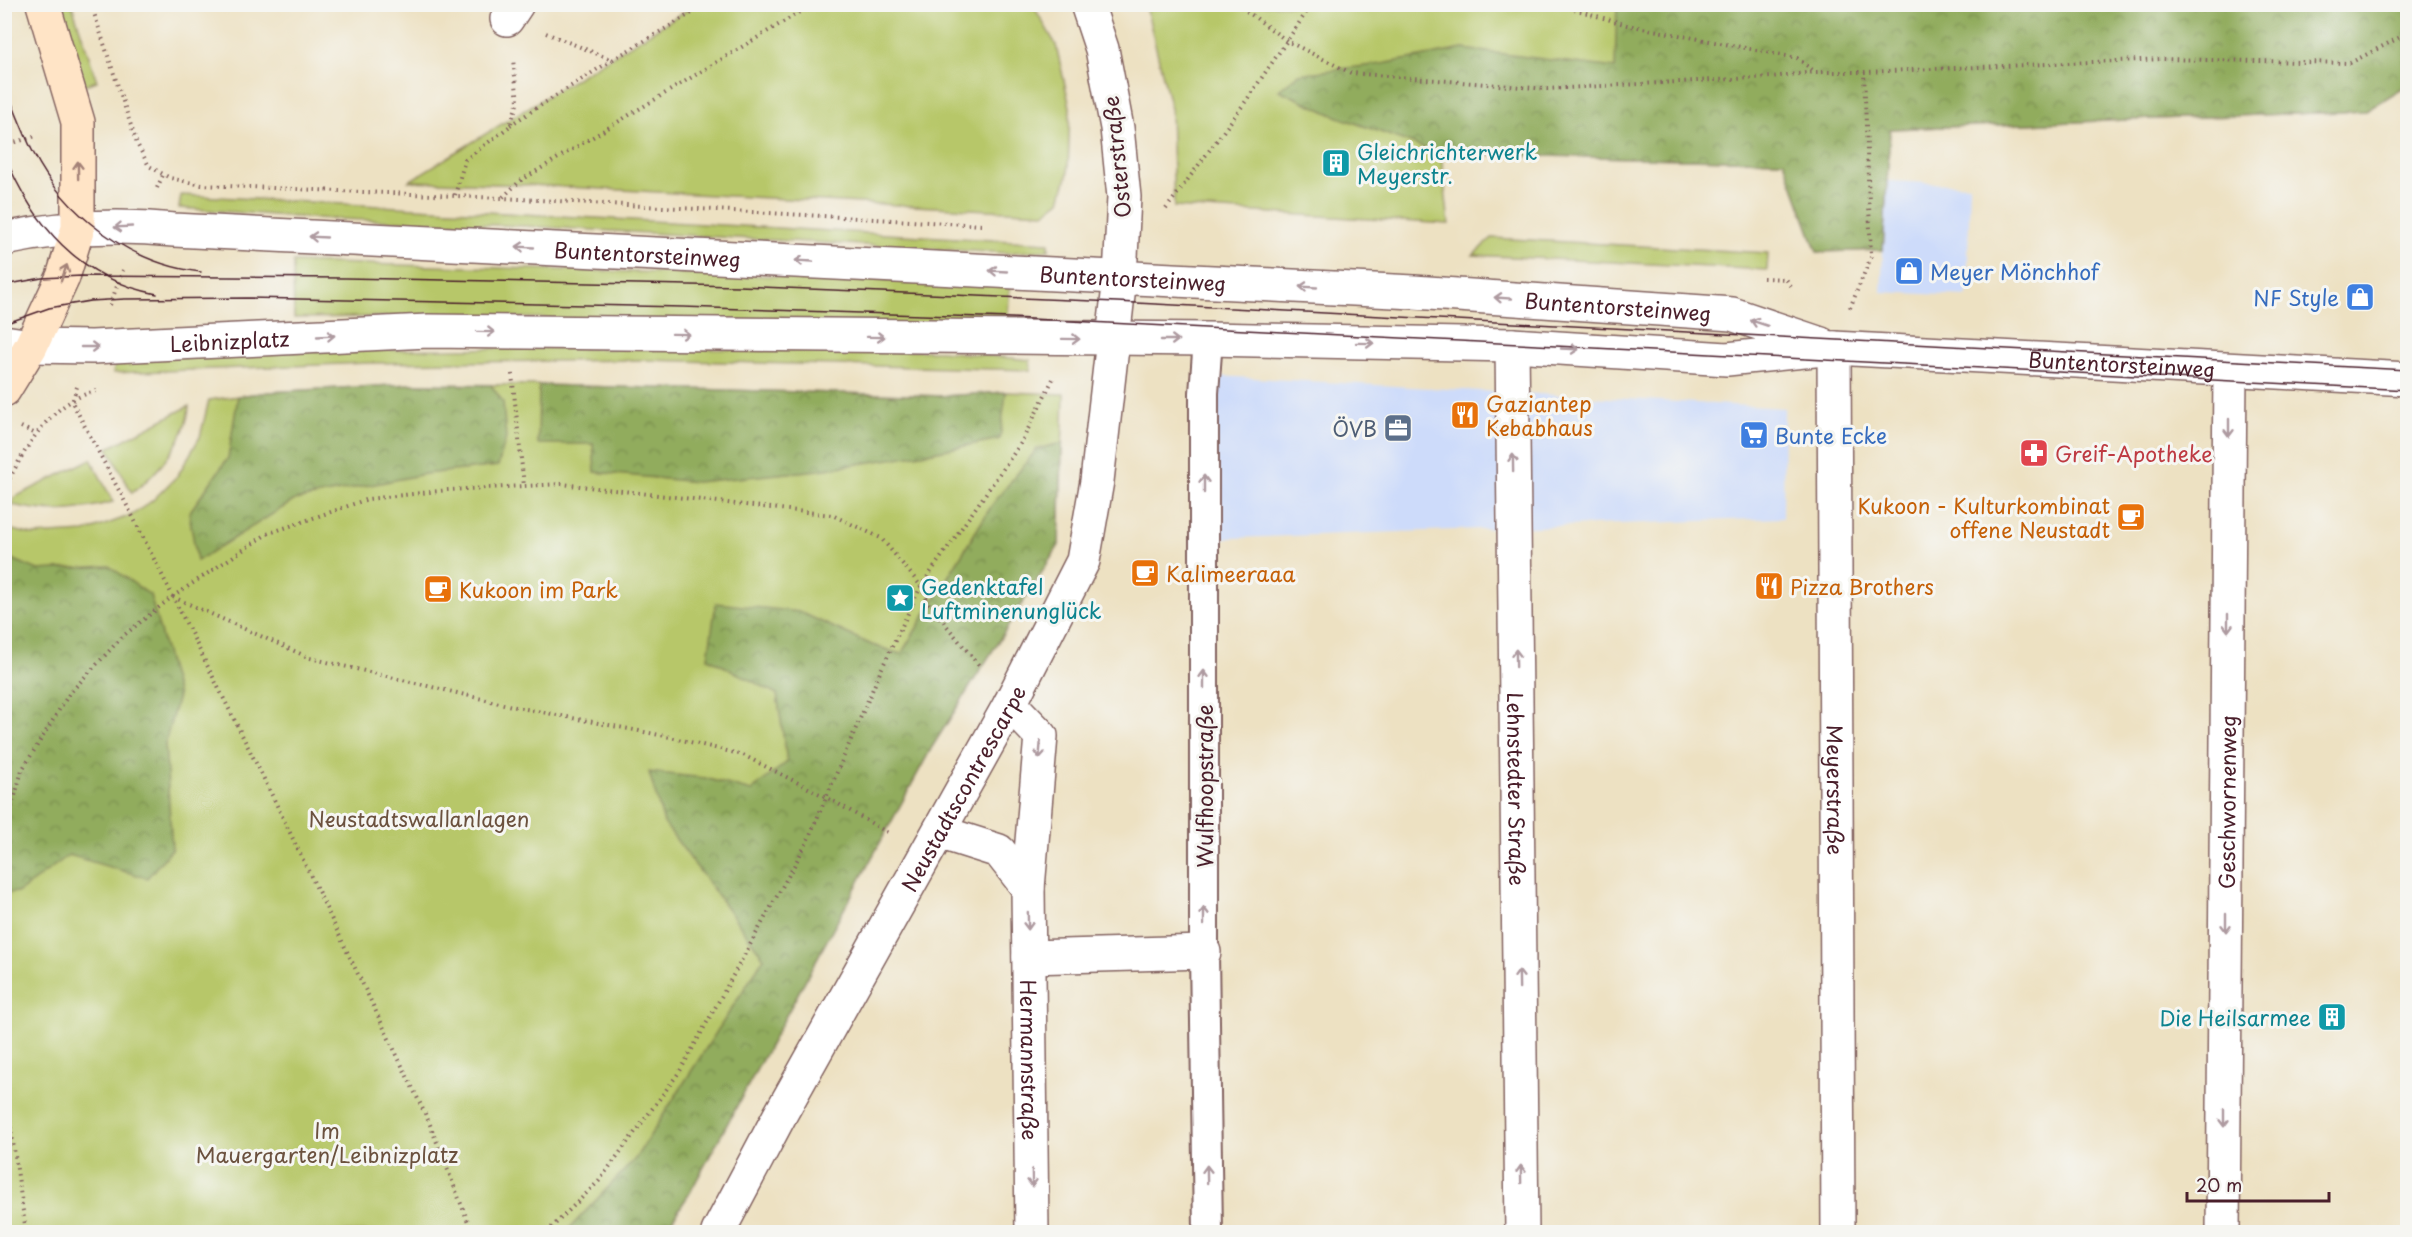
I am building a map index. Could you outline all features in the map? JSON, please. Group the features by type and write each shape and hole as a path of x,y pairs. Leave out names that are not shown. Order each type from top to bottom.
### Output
{"main road":[{"path":"4,390 18,344 63,277 78,228 78,122 42,4"}],"street":[{"name":"Osterstraße","path":"1087,4 1102,49 1117,128 1124,197 1120,276 1113,326"},
{"path":"4,239 47,230 141,226"},
{"name":"Buntentorsteinweg","path":"141,226 1120,276 1732,314 1834,348"},
{"name":"Buntentorsteinweg","path":"428,332 1113,326 1208,339 1512,345 1726,358 1834,348 2408,379"},
{"name":"Neustadtscontrescarpe","path":"718,1233 780,1115 1010,704 1083,561 1097,481 1113,326"},
{"name":"Leibnizplatz","path":"18,344 92,347 428,332"},
{"name":"Lehnstedter Straße","path":"1512,345 1522,1233"},
{"name":"Meyerstraße","path":"1834,348 1838,1233"},
{"name":"Geschwornenweg","path":"2223,1233 2230,370"},
{"name":"Hermannstraße","path":"1010,704 1041,736 1028,888 1032,1233"},
{"path":"932,844 999,851 1028,888"},
{"path":"1029,957 1204,952"}],"lane":[{"name":"Wulfhoopstraße","path":"1208,339 1204,393 1204,952 1208,1233"}],"path":[{"path":"91,4 137,144 149,166 164,174 202,184 455,195 994,226"},
{"path":"455,195 465,160 510,126 612,60 707,4"},
{"path":"502,198 520,181 813,4"},
{"path":"1237,4 1287,41 1351,73 1547,89 1815,72 1864,72 2162,59 2350,63 2408,33"},
{"path":"1162,216 1312,4"},
{"path":"1557,4 1627,25 1797,58 1815,72"},
{"path":"510,126 518,101 512,12 612,60"},
{"path":"1834,348 1871,257 1864,72"},
{"path":"4,489 22,454 48,418 72,402 92,347 164,174"},
{"path":"512,374 524,486"},
{"path":"546,1233 599,1181 680,1071 806,844 881,670 921,586 1021,443 1055,375"},
{"path":"72,402 132,515 269,789 429,1122 472,1233"},
{"path":"4,836 22,770 69,694 123,636 172,597 267,534 368,499 448,490 562,484 832,515 881,538 921,586 929,604 1010,704"},
{"path":"172,597 310,657 516,708 670,737 743,755 826,797 932,844"},
{"path":"4,1079 26,1233"}],"shaded area":[{"path":"1887,181 1970,185 1967,296 1881,292"},
{"path":"1200,375 1784,408 1783,518 1204,539"}],"green space":[{"path":"697,4 1033,5 1056,45 1070,107 1068,173 1060,201 1044,213 530,185 409,181"},
{"path":"57,5 72,5 97,81 84,85"},
{"path":"1144,5 2407,5 2407,85 2366,111 1890,129 1883,250 1817,252 1784,161 1441,154 1449,224 1174,207 1171,109"},
{"path":"1617,5 2407,5 2407,85 2366,111 1890,129 1883,250 1817,252 1784,161 1441,154 1333,115 1279,90 1299,74 1382,64 1463,49 1615,68"},
{"path":"181,195 1049,243 1049,250 1007,253 523,226 312,218 179,208"},
{"path":"1492,238 1768,253 1767,270 1473,255"},
{"path":"293,262 1010,283 1007,329 452,316 294,318"},
{"path":"523,348 941,351 1030,360 1031,370 642,360 368,363 113,373 116,359 245,352"},
{"name":"Neustadtswallanlagen","path":"412,384 539,385 944,396 1006,392 1064,394 1059,545 932,747 689,1194 664,1232 5,1232 4,528 33,535 85,532 132,515 153,500 178,475 200,437 209,400 269,392"},
{"path":"412,384 491,385 503,402 506,438 498,466 425,474 295,500 197,561 189,513 228,458 238,396 269,392"},
{"path":"539,385 944,396 1006,392 1000,439 819,470 696,482 595,472 593,444 538,444"},
{"path":"189,406 183,431 170,455 152,476 132,493 108,448"},
{"path":"1062,443 1059,545 932,747 689,1194 664,1232 566,1232 635,1159 764,958 664,823 649,772 705,778 751,791 787,762 777,694 708,658 716,603 800,612 872,645 901,654 992,505 1037,449"},
{"path":"91,459 113,502 62,511 12,505 15,497"},
{"path":"5,556 38,570 109,566 150,595 178,696 165,743 172,849 147,878 69,855 19,892 5,893"}],"tram line":[{"path":"4,84 29,144 46,175 81,215 125,247 149,259 201,272"},
{"path":"4,154 29,204 62,245 82,262 104,276 129,287 157,294"},
{"path":"4,285 42,278 81,276 346,278 739,286 1117,302 2408,370"},
{"path":"4,324 49,308 90,301 125,299 249,298 683,307 1012,318 2408,390"}],"place":[{"name":"Gleichrichterwerk Meyerstr.","path":"1336,163"},
{"name":"Meyer Mönchhof","path":"1909,271"},
{"name":"NF Style","path":"2360,297"},
{"name":"Gaziantep Kebabhaus","path":"1465,415"},
{"name":"ÖVB","path":"1398,428"},
{"name":"Bunte Ecke","path":"1754,435"},
{"name":"Greif-Apotheke","path":"2034,453"},
{"name":"Kukoon - Kulturkombinat offene Neustadt","path":"2131,517"},
{"name":"Kalimeeraaa","path":"1145,573"},
{"name":"Pizza Brothers","path":"1769,586"},
{"name":"Kukoon im Park","path":"438,589"},
{"name":"Gedenktafel Luftminenunglück","path":"900,598"},
{"name":"Die Heilsarmee","path":"2332,1017"}],"park label":[{"name":"Im Mauergarten/Leibnizplatz","path":"327,1142"}]}
